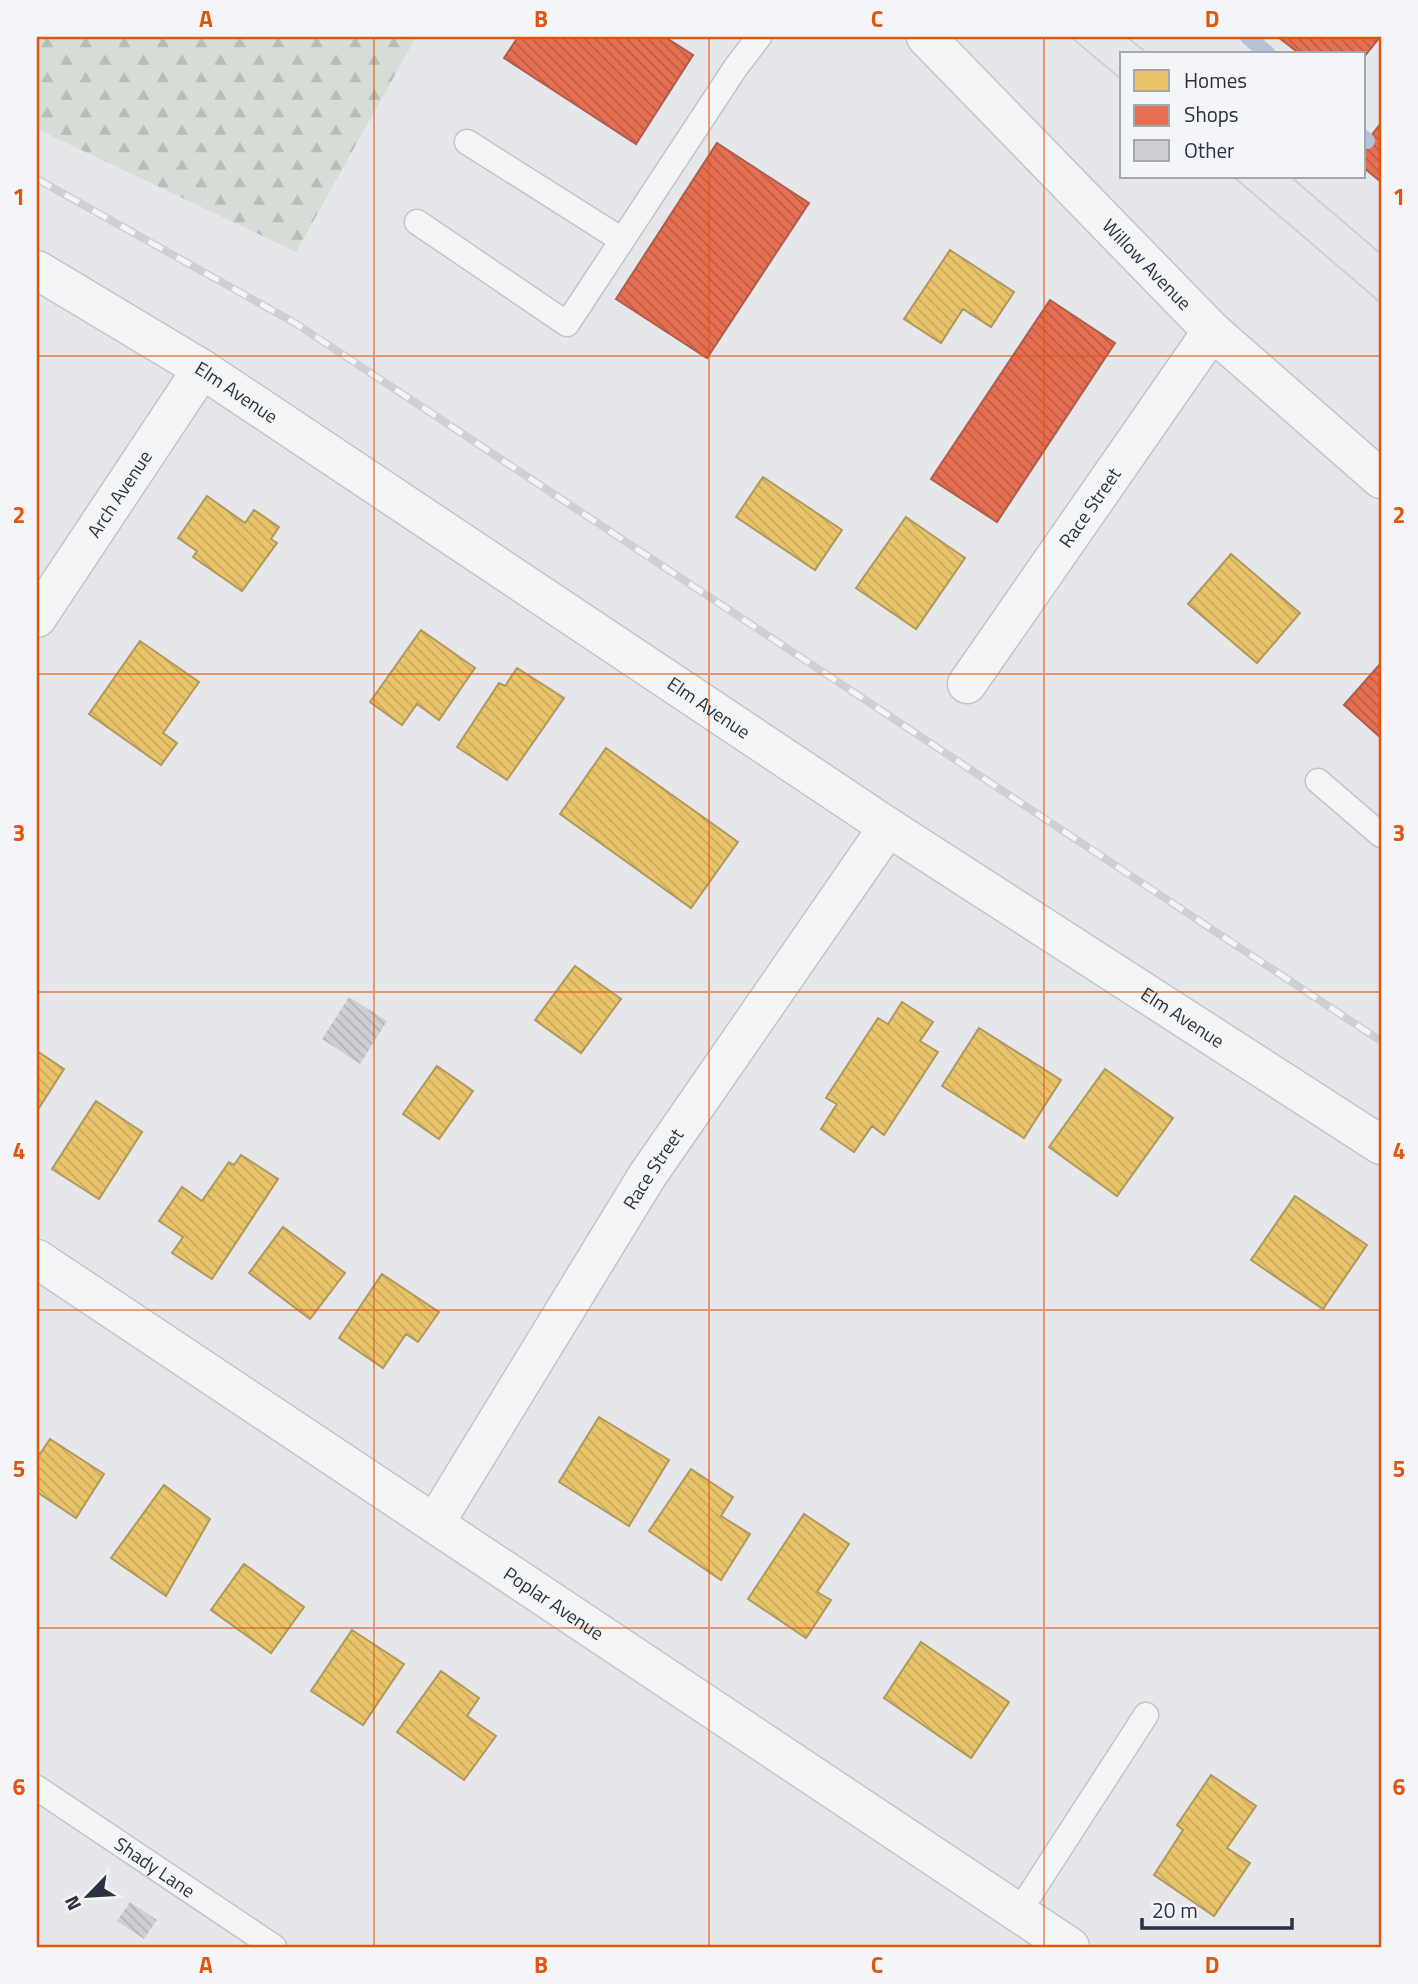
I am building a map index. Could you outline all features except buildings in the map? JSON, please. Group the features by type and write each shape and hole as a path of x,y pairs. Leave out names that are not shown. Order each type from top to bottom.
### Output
{"street":[{"name":"Willow Avenue","path":"926,37 1212,331 1381,480"},
{"name":"Elm Avenue","path":"37,270 202,369 888,827 1381,1145"},
{"name":"Race Street","path":"967,684 1212,331"},
{"name":"Arch Avenue","path":"37,618 202,369"},
{"name":"Race Street","path":"435,1523 647,1176 888,827"},
{"name":"Poplar Avenue","path":"40,1268 435,1523 1070,1947"}],"lane":[{"path":"417,222 567,324 736,67 759,37"},
{"path":"467,142 622,240"},
{"path":"1318,781 1381,835"},
{"path":"1018,1913 1146,1715"},
{"name":"Shady Lane","path":"37,1788 274,1947"}],"green space":[{"path":"37,37 416,37 296,252 37,129"}],"waterway":[{"path":"1248,37 1266,52"}],"tram line":[{"path":"1071,37 1120,78"},
{"path":"1127,37 1146,52"},
{"path":"1235,178 1381,303"},
{"path":"1292,178 1381,254"}],"railway":[{"path":"37,179 295,323 1381,1041"}]}
